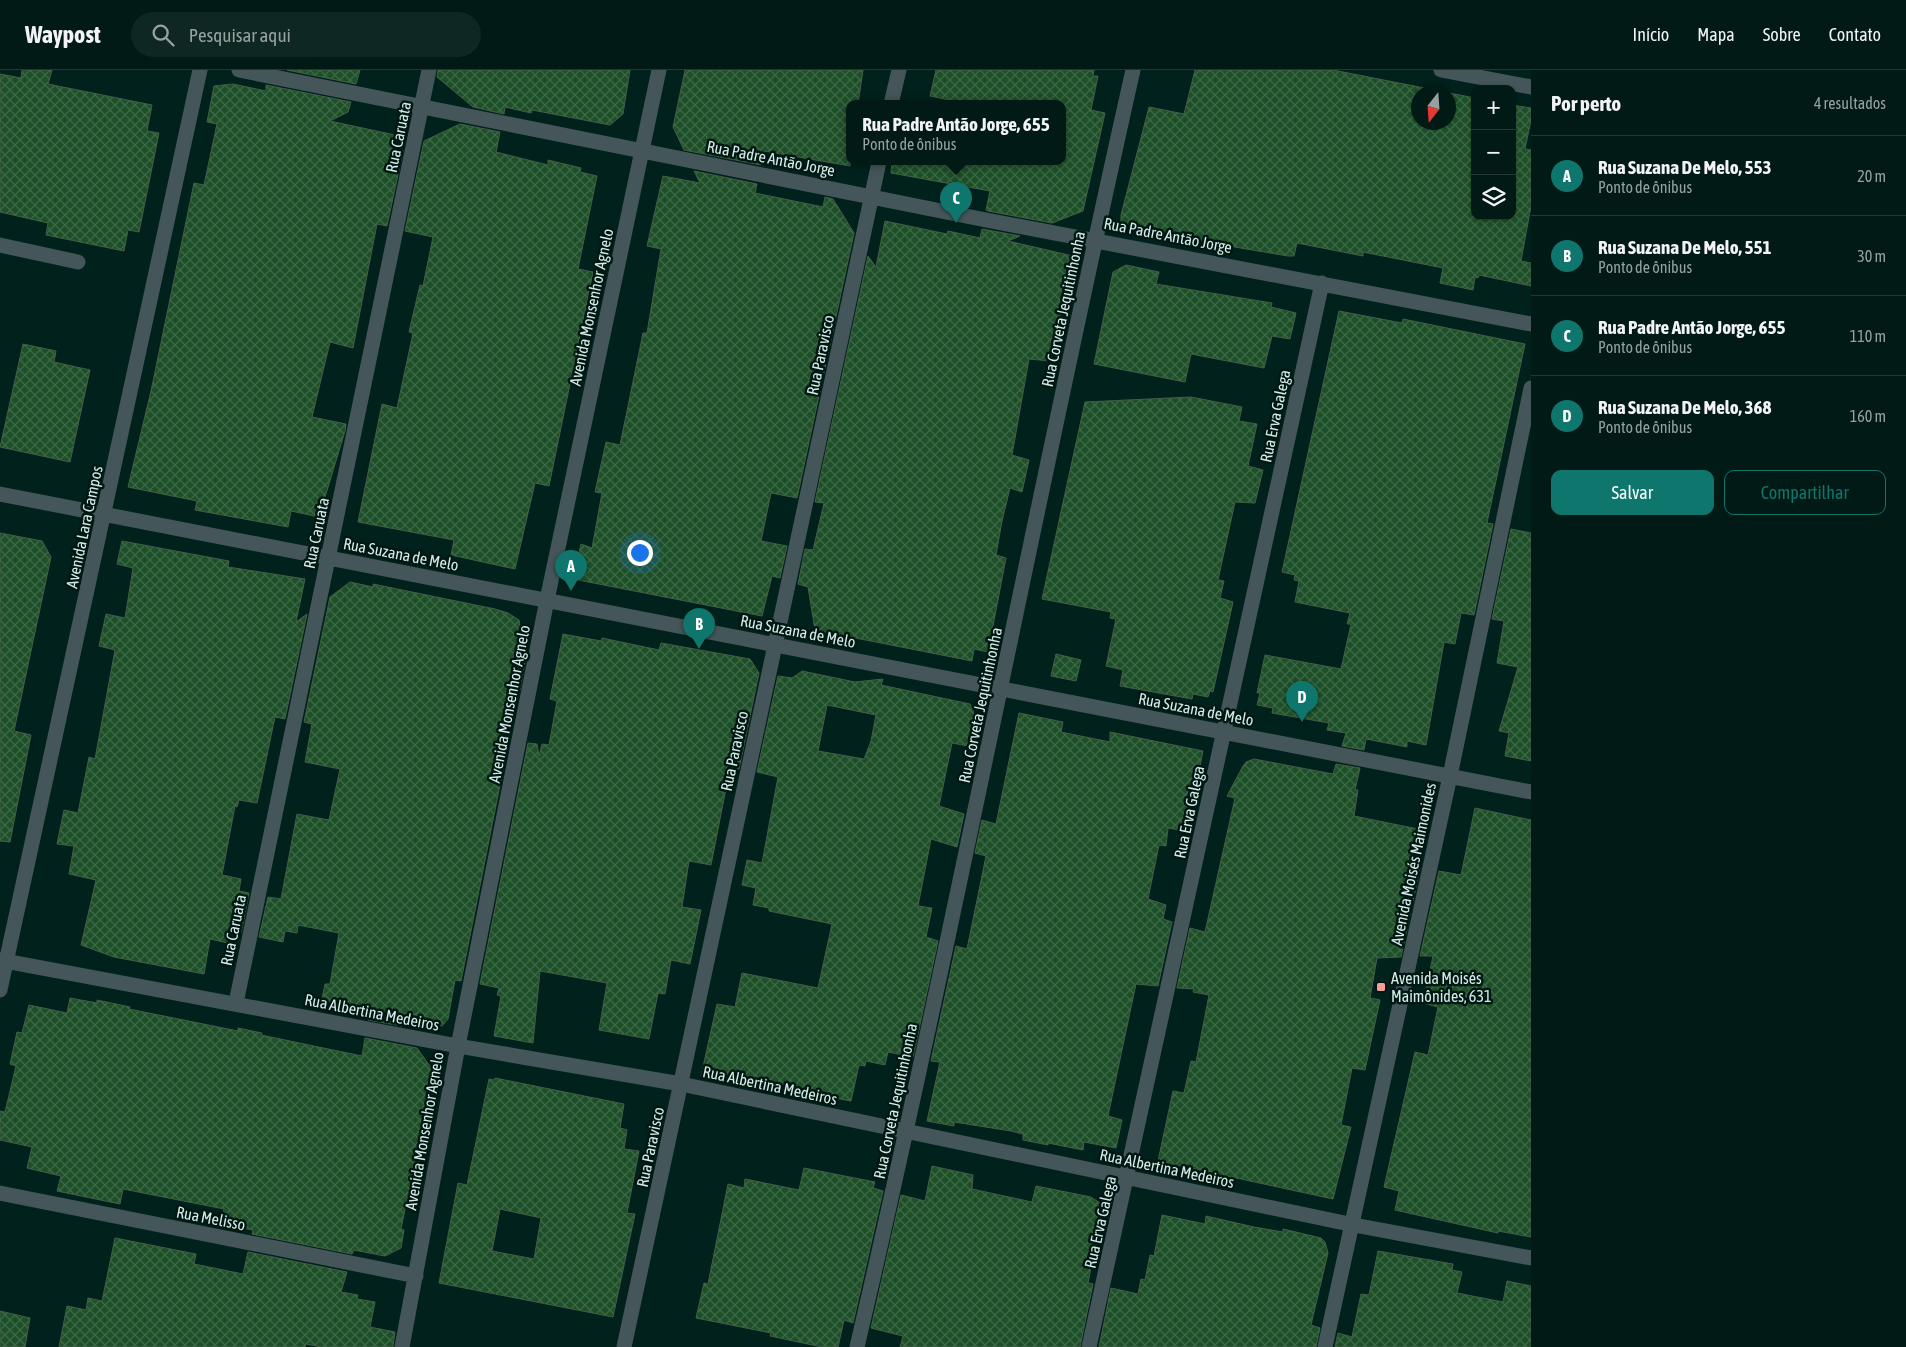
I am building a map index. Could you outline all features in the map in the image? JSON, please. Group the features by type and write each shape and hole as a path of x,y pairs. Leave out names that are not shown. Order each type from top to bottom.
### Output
{"street":[{"name":"Avenida Lara Campos","path":"0,990 3,961 105,514 200,70"},
{"name":"Rua Padre Antão Jorge","path":"240,70 871,197 1531,324"},
{"name":"Rua Caruata","path":"236,1004 429,70"},
{"name":"Avenida Monsenhor Agnelo","path":"402,1347 458,1046 547,600 659,70"},
{"path":"892,100 899,70"},
{"name":"Rua Corveta Jequitinhonha","path":"857,1347 907,1131 1002,689 1095,239 1133,70"},
{"path":"1442,70 1531,87"},
{"name":"Rua Paravisco","path":"624,1347 878,165"},
{"path":"0,244 78,262"},
{"name":"Rua Erva Galega","path":"1089,1347 1128,1178 1322,283"},
{"name":"Avenida Moisés Maimonides","path":"1325,1347 1354,1225 1531,388"},
{"name":"Rua Suzana de Melo","path":"0,494 1531,792"},
{"name":"Rua Albertina Medeiros","path":"3,961 458,1046 681,1084 1354,1225 1531,1258"},
{"name":"Rua Melisso","path":"0,1193 416,1276"}],"building":[{"path":"22,70 52,70 48,84 152,105 147,131 159,133 139,232 128,230 124,251 46,235 48,223 0,212 0,74 21,78"},
{"path":"287,70 360,70 356,84"},
{"path":"438,70 630,70 623,114 610,125 532,110 531,113 505,107 504,114 473,107 437,77"},
{"path":"685,70 863,70 859,100 846,100 846,165 850,166 764,151 761,165 684,150 673,127"},
{"path":"936,70 1094,70 1093,76 1098,76 1091,110 1105,113 1083,211 1052,223 988,211 986,210 990,191 891,173 892,165 1066,165 1066,100 950,100 930,96"},
{"path":"1195,70 1333,70 1411,85 1411,130 1456,130 1456,94 1471,97 1471,220 1516,220 1516,106 1531,108 1531,120 1525,149 1531,150 1531,206 1521,261 1531,263 1531,286 1479,275 1478,278 1475,277 1473,290 1440,283 1443,268 1363,252 1363,256 1297,243 1294,256 1288,256 1128,229 1121,225 1121,215 1149,107 1184,114"},
{"path":"233,84 266,91 266,85 351,102 348,112 330,121 395,135 391,156 403,151 387,226 377,224 353,348 330,342 312,417 346,424 319,517 291,511 288,527 195,510 197,501 128,487 151,391 194,183 204,185 217,124 207,122 214,86"},
{"path":"460,124 500,132 496,152 548,165 548,160 581,168 580,172 597,176 578,269 593,272 549,486 535,483 515,569 451,555 454,540 358,522 382,404 397,408 413,333 409,332 420,285 423,286 433,237 405,231 424,141"},
{"path":"694,171 757,184 755,193 823,207 825,197 833,199 854,233 797,498 771,493 761,541 787,546 780,578 772,576 762,616 573,579 581,544 592,548 602,493 595,492 606,442 620,445 643,333 647,333 661,249 647,246 663,176 700,183"},
{"path":"885,221 947,234 948,231 980,238 982,229 1020,236 1008,241 1073,256 1050,361 1029,359 1012,455 1029,460 1022,492 1010,488 1002,521 996,555 1006,558 988,652 974,649 972,661 815,630 808,587 798,584 805,549 813,550 824,503 815,502 868,256 876,267"},
{"path":"1126,265 1159,272 1156,284 1272,303 1271,307 1296,313 1290,339 1272,336 1264,368 1191,354 1185,382 1094,364 1113,272"},
{"path":"1339,311 1402,323 1403,319 1525,344 1487,523 1493,524 1474,615 1461,613 1455,644 1444,642 1426,745 1407,741 1407,747 1366,739 1364,750 1342,746 1346,733 1327,730 1329,723 1272,713 1273,708 1257,705 1260,693 1257,693 1265,655 1341,669 1351,624 1347,624 1350,613 1295,602 1299,581 1294,580 1295,575 1282,572"},
{"path":"23,344 56,351 54,362 90,370 70,462 0,447"},
{"path":"1191,397 1242,407 1239,421 1257,424 1248,466 1263,470 1255,503 1235,502 1218,580 1224,581 1220,598 1233,602 1213,692 1210,691 1208,697 1193,694 1192,699 1120,686 1123,670 1106,666 1116,619 1110,618 1111,612 1042,599 1085,402"},
{"path":"1511,529 1531,533 1531,761 1505,756 1509,733 1499,731 1518,667 1497,663 1504,621 1492,619"},
{"path":"0,533 42,541 51,557 14,731 31,735 10,842 0,841"},
{"path":"122,541 229,561 228,567 305,579 296,622 307,614 285,719 275,717 257,803 239,800 237,807 235,806 222,875 241,879 239,891 249,893 241,933 230,931 228,943 210,939 204,974 114,957 81,945 96,880 69,874 74,846 57,844 64,810 78,813 89,757 95,759 115,650 99,646 106,614 125,618 133,568 117,564"},
{"path":"350,582 373,587 373,584 495,609 508,613 519,620 525,661 520,690 512,687 501,739 509,740 461,981 455,980 448,1019 442,1026 396,1018 402,1026 368,1020 369,1013 321,1004 325,984 330,984 339,933 298,925 297,933 285,931 283,942 259,937 268,897 281,899 297,814 329,820 340,769 305,762 312,724 304,722 330,597"},
{"path":"563,634 601,641 602,638 659,650 661,643 750,659 759,673 739,769 730,768 711,865 689,861 682,907 701,910 690,964 671,960 665,994 658,993 649,1039 599,1030 607,983 540,971 533,1043 494,1036 501,996 497,995 499,988 480,984 528,743 537,744 539,756 542,744 549,745 557,701 550,699"},
{"path":"1056,654 1081,660 1076,681 1051,676"},
{"path":"802,671 855,682 883,679 881,685 970,704 975,716 968,746 952,743 939,806 964,814 957,847 931,839 918,906 932,908 926,937 938,941 913,1057 888,1052 885,1065 866,1061 865,1066 859,1065 851,1101 796,1091 796,1094 701,1076 717,1004 735,1007 742,973 818,988 832,924 769,911 769,908 753,905 756,888 742,885 747,860 762,863 778,777 757,772 778,676 792,678","holes":["827,705 876,715 871,741 864,759 818,751"]},
{"path":"1019,713 1063,722 1061,732 1110,742 1110,732 1203,751 1196,786 1193,785 1186,822 1182,821 1180,830 1168,828 1166,846 1159,845 1148,899 1166,905 1163,919 1172,922 1158,986 1136,984 1108,1116 1122,1120 1116,1148 1084,1142 1083,1150 1048,1143 1048,1145 1023,1140 1023,1134 1011,1131 954,1122 954,1126 927,1121 940,1062 931,1061 956,946 967,949 986,856 975,853 982,820 996,824"},
{"path":"1254,759 1333,774 1336,764 1360,768 1355,790 1358,790 1354,816 1418,829 1411,866 1420,868 1401,957 1377,958 1370,998 1380,1000 1365,1070 1352,1068 1341,1125 1351,1127 1333,1199 1158,1161 1173,1091 1184,1093 1191,1061 1196,1062 1209,995 1193,992 1194,989 1177,988 1190,928 1205,932 1235,798 1227,796 1243,766 1246,762"},
{"path":"1475,808 1531,820 1531,1237 1498,1231 1498,1233 1395,1210 1399,1191 1384,1187 1415,1052 1428,1055 1438,1007 1423,1003 1433,956 1420,956 1439,871 1461,875"},
{"path":"70,998 97,1003 97,1000 130,1007 129,1009 238,1031 238,1028 262,1033 261,1035 362,1056 365,1038 417,1048 437,1076 416,1180 411,1180 401,1229 404,1230 401,1248 385,1256 354,1250 352,1254 252,1234 253,1230 220,1224 224,1209 123,1189 120,1204 57,1191 61,1176 27,1168 32,1147 0,1140 0,1111 5,1112 16,1066 10,1064 17,1032 22,1033 29,1005 67,1013"},
{"path":"495,1078 624,1104 620,1128 627,1130 624,1149 639,1151 627,1213 635,1214 613,1317 439,1283 458,1183 467,1185 489,1079 494,1080","holes":["500,1209 541,1218 534,1259 492,1251"]},
{"path":"932,1166 973,1175 972,1189 1032,1202 1036,1186 1091,1197 1103,1205 1088,1283 1093,1284 1080,1347 900,1347 903,1336 871,1328 901,1195 925,1201"},
{"path":"804,1168 875,1182 873,1188 883,1191 853,1323 844,1320 838,1347 822,1347 770,1336 771,1333 696,1318 704,1283 708,1284 728,1184 744,1188 745,1179 799,1190"},
{"path":"1162,1215 1205,1224 1206,1216 1254,1227 1283,1232 1283,1229 1321,1238 1325,1242 1328,1253 1311,1325 1320,1328 1316,1347 1099,1347 1111,1288 1138,1294 1141,1279 1145,1280 1150,1255 1154,1256"},
{"path":"115,1238 196,1254 194,1264 243,1274 248,1252 347,1272 341,1292 358,1295 357,1299 375,1302 370,1327 395,1332 393,1347 321,1347 306,1344 305,1347 59,1347 67,1306 86,1310 88,1298 102,1301"},
{"path":"1378,1251 1453,1264 1452,1270 1462,1272 1457,1293 1503,1302 1507,1281 1531,1286 1531,1347 1335,1347 1338,1333 1352,1337 1361,1294 1369,1295"},
{"path":"0,1311 30,1318 25,1347 0,1347"}],"place":[{"name":"Rua Padre Antão Jorge, 655","path":"956,223"},
{"name":"Rua Suzana De Melo, 553","path":"571,591"},
{"name":"Rua Suzana De Melo, 551","path":"699,649"},
{"name":"Rua Suzana De Melo, 368","path":"1302,722"},
{"name":"Avenida Moisés Maimônides, 631","path":"1381,987"}]}
